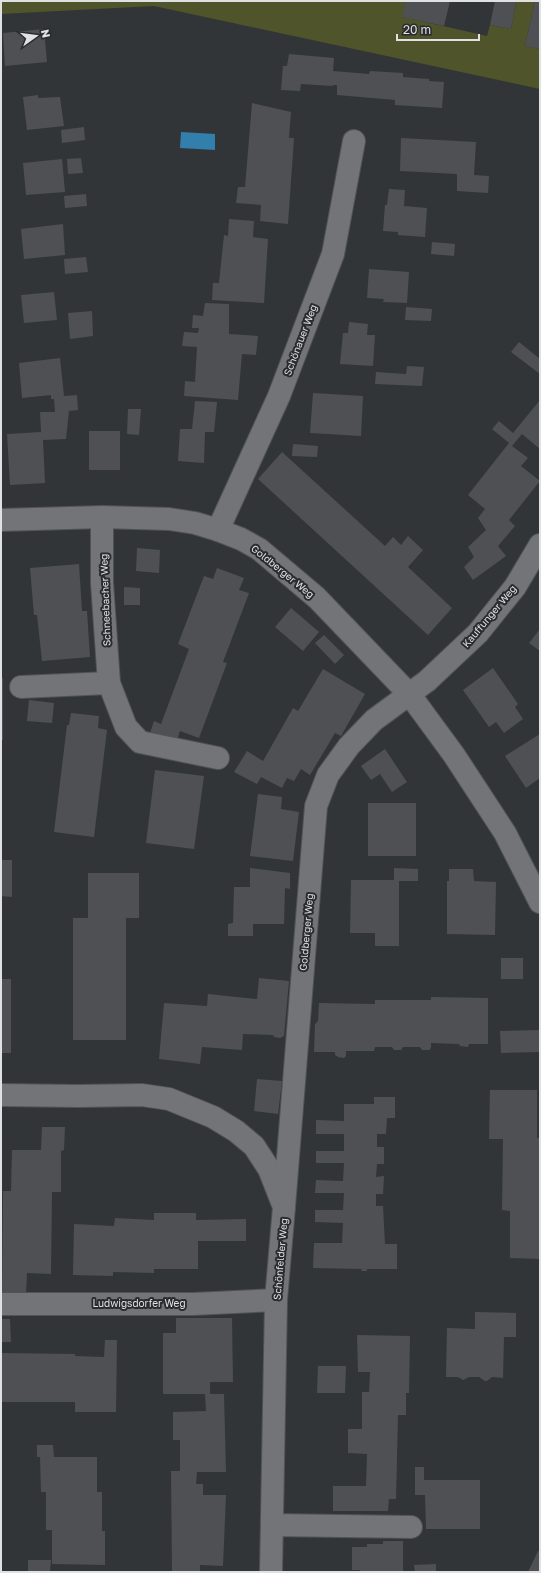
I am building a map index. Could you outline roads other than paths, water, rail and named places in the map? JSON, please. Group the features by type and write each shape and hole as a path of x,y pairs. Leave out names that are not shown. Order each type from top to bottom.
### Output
{"street":[{"name":"Schönauer Weg","path":"218,530 279,396 333,254 354,141"},
{"name":"Goldberger Weg","path":"1,520 102,517 169,519 195,523 218,530 241,539 259,550 317,598 410,694 454,755 505,833 540,902"},
{"name":"Schneebacher Weg","path":"102,517 102,583 109,683 126,727 140,742 218,758"},
{"name":"Kauffunger Weg","path":"410,694 441,669 478,633 515,587 540,545"},
{"path":"21,687 109,683"},
{"name":"Goldberger Weg","path":"284,1207 316,806 328,776 349,746 374,720 410,694"},
{"name":"Schönfelder Weg","path":"1,1095 78,1096 142,1094 169,1099 213,1117 236,1131 254,1146 269,1169 284,1207 276,1300 271,1572"},
{"name":"Ludwigsdorfer Weg","path":"1,1304 193,1304 276,1300"},
{"path":"272,1525 411,1527"}],"water":[{"path":"181,132 215,134 215,150 180,148"}]}
